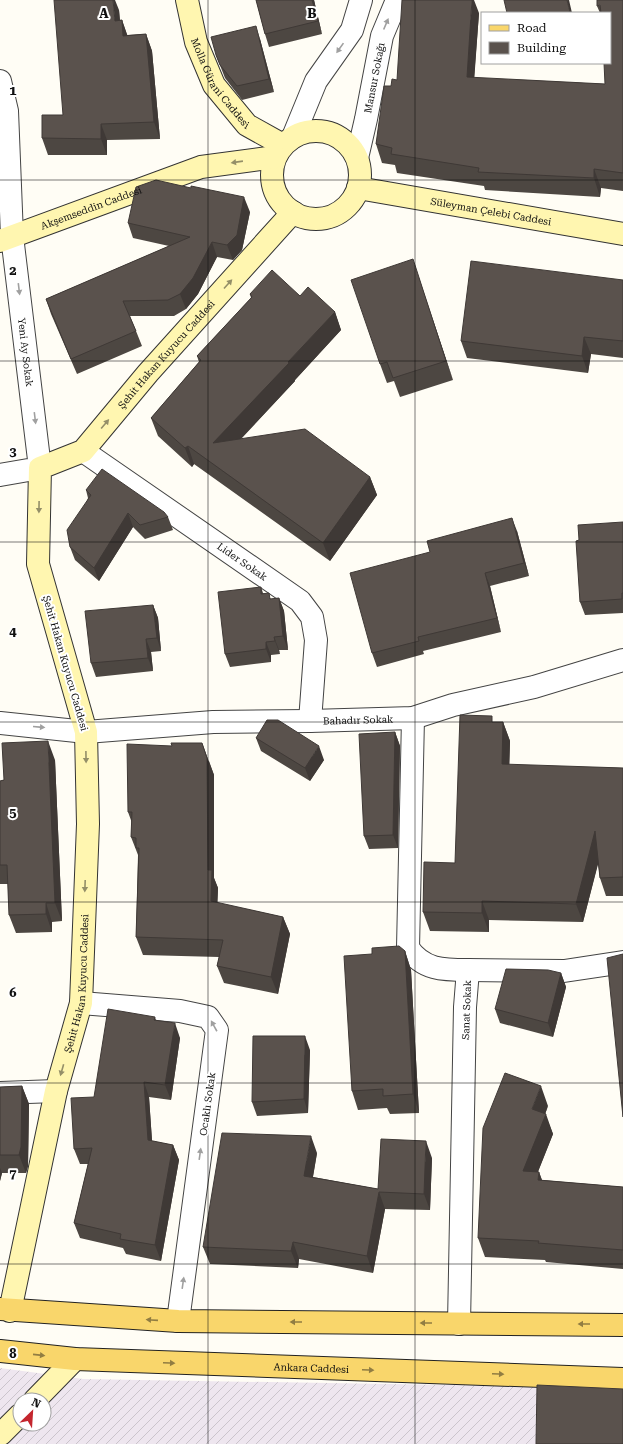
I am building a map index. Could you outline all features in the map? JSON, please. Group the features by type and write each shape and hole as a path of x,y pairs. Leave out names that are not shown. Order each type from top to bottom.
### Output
{"main road":[{"path":"5,1310 178,1322 623,1324"},
{"name":"Ankara Caddesi","path":"0,1351 75,1359 623,1379"}],"street":[{"name":"Molla Gürani Caddesi","path":"187,0 196,42 214,86 247,125 284,146"},
{"path":"284,146 307,131 322,131 337,136 349,145 357,158 360,172 358,188 352,200 343,210 332,216 318,218 305,217 293,212 283,204 276,194 272,182 272,169 316,81 352,30 362,0"},
{"name":"Mansur Sokağı","path":"357,158 382,36 397,0"},
{"name":"Yeni Ay Sokak","path":"0,81 7,111 6,238 40,468"},
{"name":"Akşemseddin Caddesi","path":"6,238 201,167 284,146"},
{"name":"Süleyman Çelebi Caddesi","path":"358,188 623,234"},
{"name":"Şehit Hakan Kuyucu Caddesi","path":"5,1310 56,1091 81,1003 88,824 86,732 38,564 40,468 83,451 153,368 293,212"},
{"name":"Lider Sokak","path":"83,451 300,601 312,617 316,640 310,721"},
{"path":"0,475 40,468"},
{"name":"Bahadır Sokak","path":"0,723 86,732 213,722 413,718 453,705 534,686 623,660"},
{"name":"Sanat Sokak","path":"413,718 408,948 415,958 433,968 468,970 465,1007 459,1324"},
{"path":"468,970 564,971 623,962"},
{"name":"Ocaklı Sokak","path":"81,1003 180,1011 208,1017 217,1030 178,1322"},
{"path":"0,1093 56,1091"},
{"path":"43,1392 75,1359"},
{"path":"0,1437 12,1424"}],"shaded area":[{"path":"0,1368 83,1379 623,1388 623,1444 0,1444"}],"building":[{"path":"54,0 113,0 115,21 122,20 123,36 146,34 154,122 101,124 101,139 42,138 42,115 63,115"},
{"path":"256,0 312,0 318,21 265,34"},
{"path":"402,0 472,0 467,77 605,84 604,64 611,64 611,12 601,12 600,5 597,6 597,0 623,0 623,173 594,169 594,178 478,172 479,168 391,154 392,148 376,144 384,86 391,86 392,79 397,80"},
{"path":"504,0 567,0 570,12 507,12"},
{"path":"256,26 269,79 237,86 220,65 211,37"},
{"path":"156,180 191,188 191,186 244,197 237,235 227,245 212,242 193,278 180,294 168,300 123,301 136,331 71,359 46,299 190,237 128,223 136,187"},
{"path":"413,259 446,361 393,378 387,362 380,364 351,280"},
{"path":"471,261 623,280 623,341 584,337 582,356 461,341"},
{"path":"272,270 300,296 308,287 335,312 213,443 305,429 370,477 323,543 188,446 185,448 151,418 201,360 197,356 252,297 250,294"},
{"path":"102,469 164,512 168,517 140,525 128,513 94,568 70,547 67,530 91,495 86,490"},
{"path":"512,518 524,563 485,573 497,618 418,637 419,641 372,653 350,573 430,552 427,541"},
{"path":"623,522 622,599 580,602 576,541 579,540 578,525"},
{"path":"261,587 261,594 269,593 270,599 279,598 283,636 274,637 275,641 266,642 266,649 225,654 218,592"},
{"path":"153,605 157,638 146,639 148,658 91,663 85,611"},
{"path":"460,715 492,716 492,722 503,722 502,764 623,768 623,877 600,878 595,831 576,904 482,901 482,913 423,912 424,862 455,863"},
{"path":"267,720 278,720 319,746 305,768 256,738"},
{"path":"395,732 393,835 364,836 359,734"},
{"path":"48,741 55,903 46,903 46,914 9,915 7,865 0,865 0,781 4,780 2,743"},
{"path":"171,743 202,743 207,758 208,870 212,870 211,901 283,917 271,977 217,966 223,940 136,937 139,848 136,848 136,838 131,837 132,812 128,812 127,744 172,746"},
{"path":"399,946 405,951 413,1094 383,1096 383,1089 352,1091 344,956 372,954 372,948"},
{"path":"623,954 623,1117 607,958"},
{"path":"506,969 548,970 561,973 548,1023 495,1009"},
{"path":"108,1009 155,1017 154,1020 175,1023 165,1085 144,1082 148,1140 173,1145 155,1245 120,1239 121,1234 74,1223 92,1148 74,1149 71,1098 94,1097"},
{"path":"253,1036 305,1036 304,1099 252,1102"},
{"path":"505,1073 541,1086 532,1109 546,1114 523,1171 539,1172 538,1180 623,1187 623,1250 538,1243 539,1241 478,1238 483,1128"},
{"path":"22,1086 21,1147 19,1155 0,1155 0,1087"},
{"path":"222,1133 311,1136 304,1176 378,1189 381,1139 426,1141 424,1194 379,1192 367,1256 293,1242 291,1251 203,1247"},
{"path":"537,1385 623,1389 623,1444 536,1444"}]}
